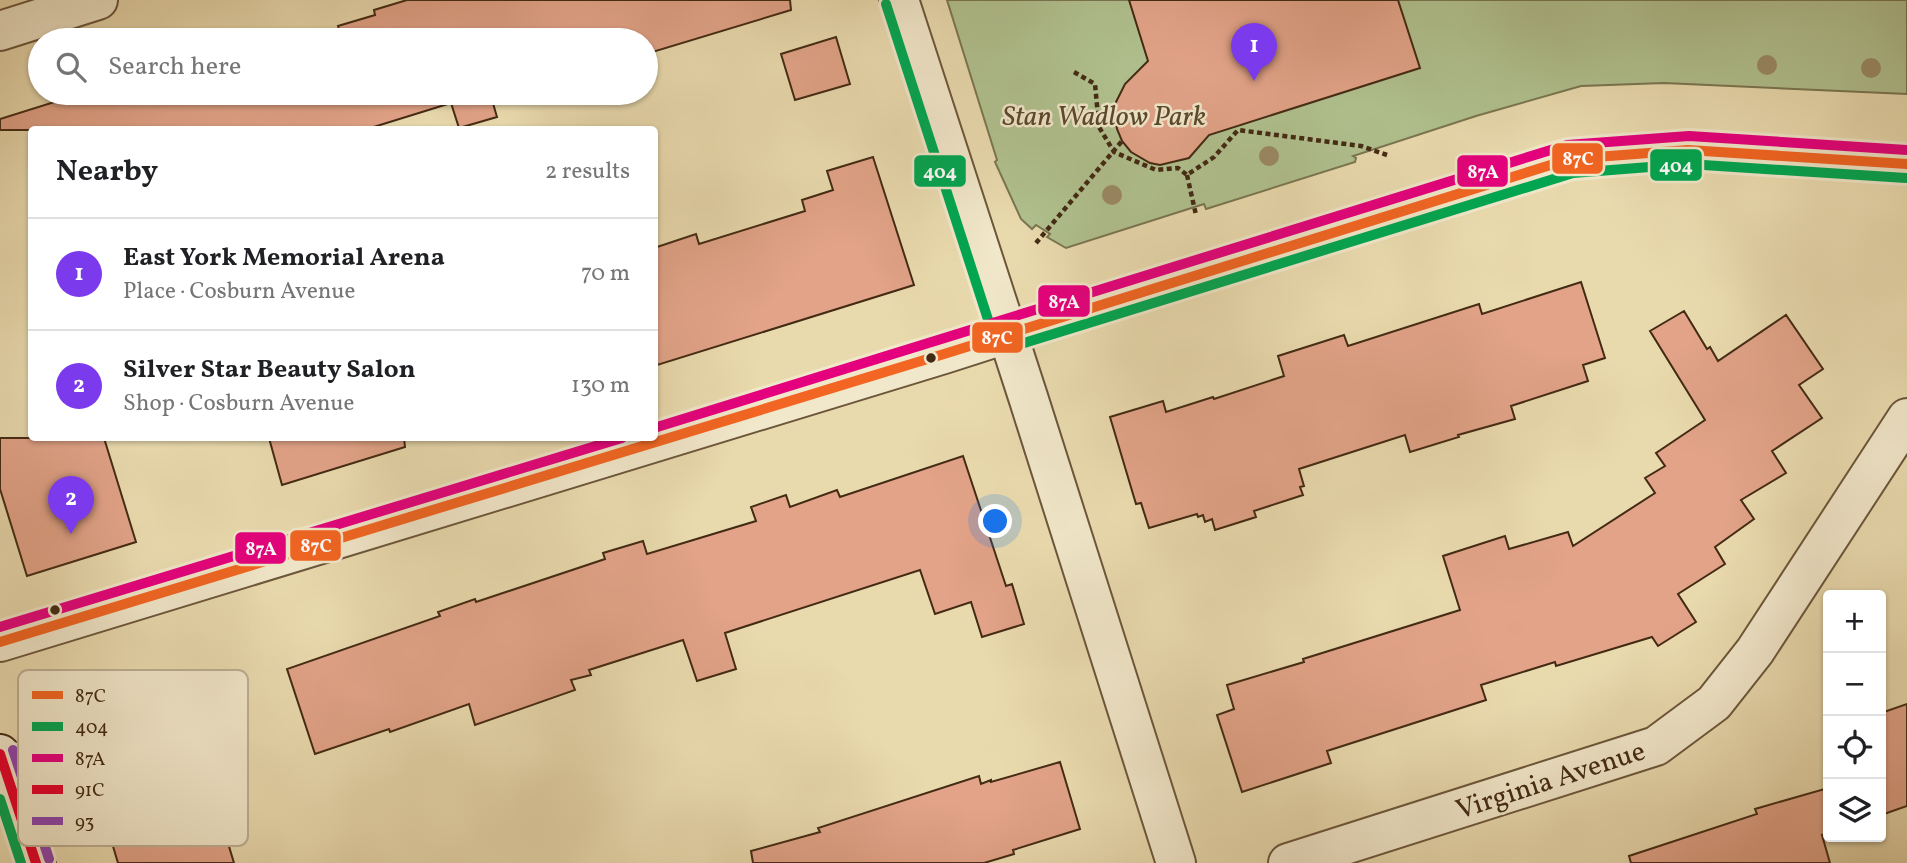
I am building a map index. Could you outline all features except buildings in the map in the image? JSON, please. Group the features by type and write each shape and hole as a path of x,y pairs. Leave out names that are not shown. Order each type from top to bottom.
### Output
{"street":[{"path":"0,31 98,0"},
{"path":"899,0 1176,863"},
{"path":"658,441 1570,159 1689,150 1907,164"},
{"name":"Virginia Avenue","path":"1288,863 1656,746 1714,703 1755,651 1907,418"},
{"path":"0,642 657,441"},
{"path":"0,754 18,808"},
{"path":"30,846 36,863"}],"path":[{"path":"1074,72 1095,84 1100,127 1114,152 1156,170 1178,168 1187,175 1196,215"},
{"path":"1187,175 1214,157 1238,130 1362,146 1387,155"},
{"path":"1036,243 1122,141"}],"green space":[{"name":"Stan Wadlow Park","path":"947,0 1907,0 1907,94 1664,83 1581,86 1476,116 1353,156 1356,158 1355,162 1206,209 1204,204 1066,248 1047,237 1050,234 1036,225 1032,229 1021,219 995,162 997,160"}],"transit line":[{"name":"404","path":"886,4 994,338"},
{"name":"87A","path":"658,427 1567,145 1689,136 1907,150"},
{"name":"87C","path":"0,642 944,354 1570,159 1688,150 1907,164"},
{"name":"404","path":"1011,347 1573,173 1688,164 1906,178"},
{"name":"87A","path":"0,627 612,441"},
{"name":"93","path":"13,750 18,765"},
{"name":"91C","path":"0,754 18,808"},
{"name":"404","path":"0,799 21,863"},
{"name":"91C","path":"30,846 36,863"},
{"name":"93","path":"45,846 49,859"}],"place":[{"name":"East York Memorial Arena","path":"1254,81"},
{"name":"Silver Star Beauty Salon","path":"71,534"}]}
